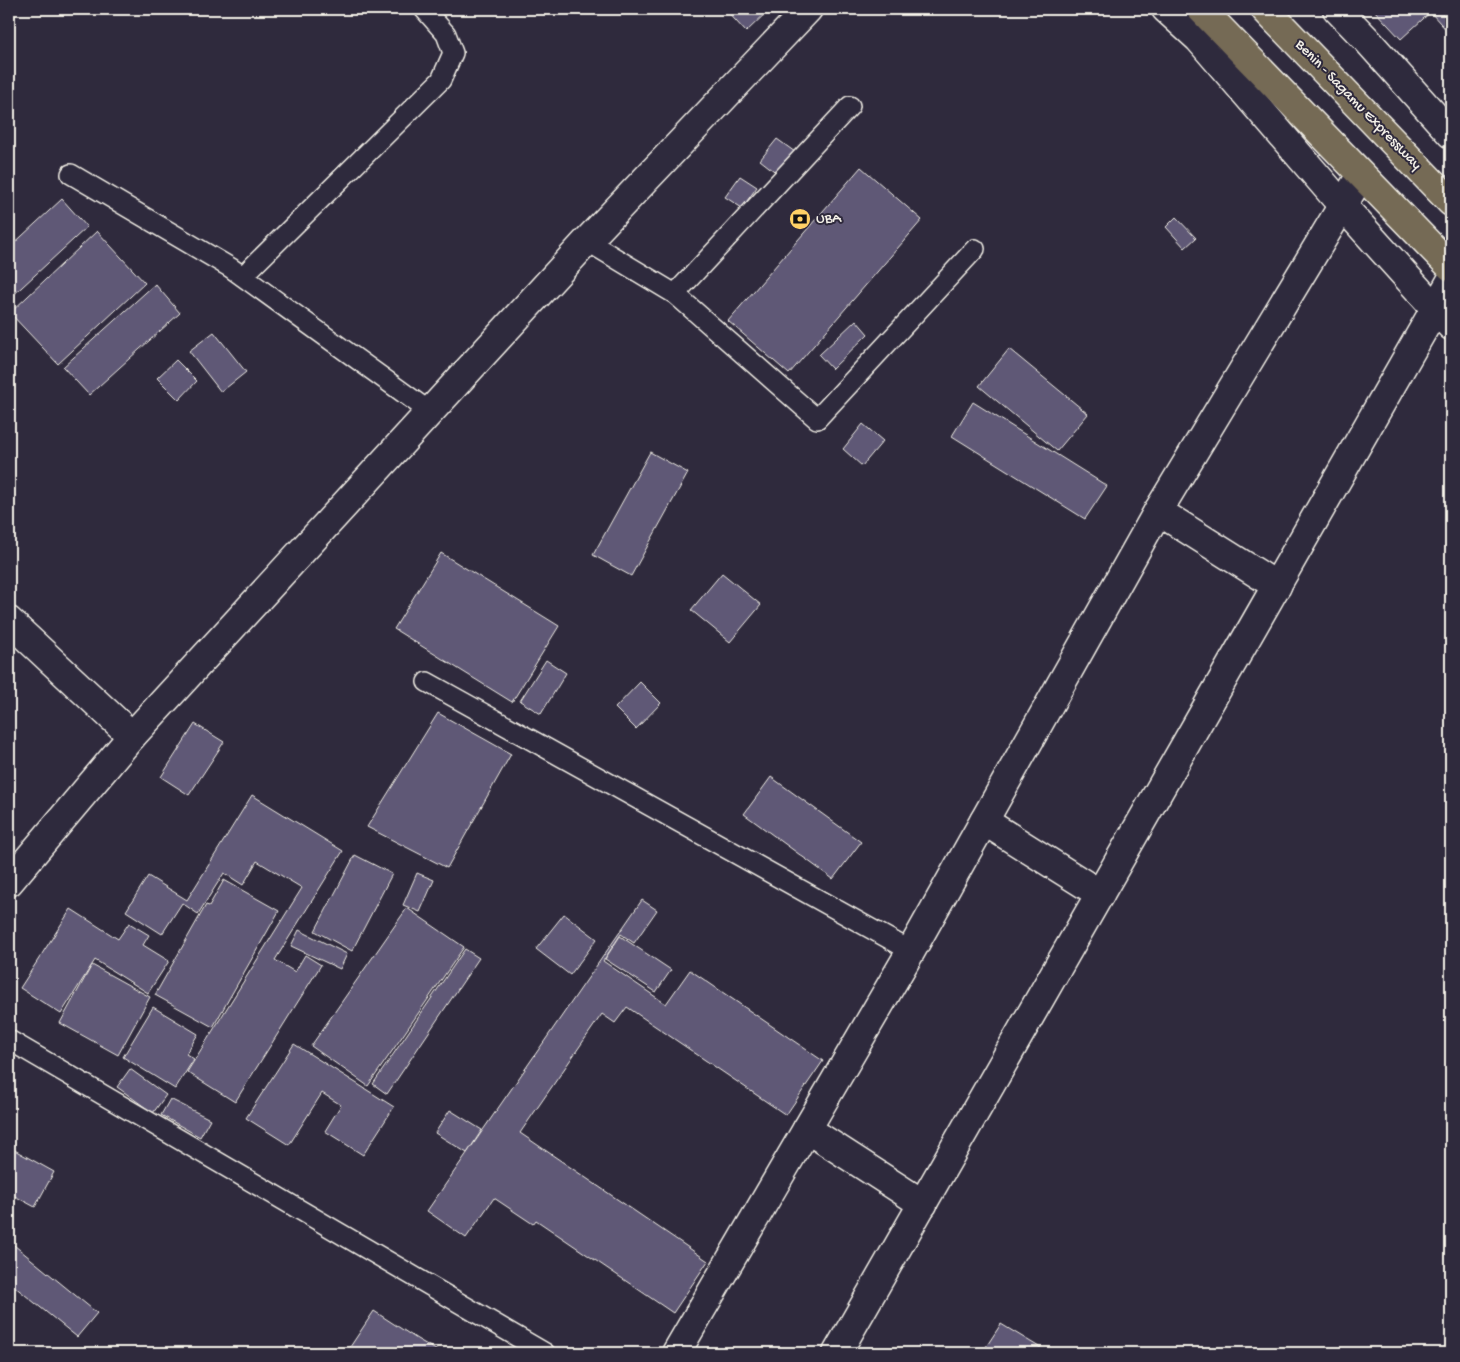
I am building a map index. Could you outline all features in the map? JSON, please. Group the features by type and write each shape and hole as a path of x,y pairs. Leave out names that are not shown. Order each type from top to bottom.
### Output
{"highway":[{"path":"1201,9 1451,267"},
{"name":"Benin - Sagamu Expressway","path":"1265,9 1451,202"}],"street":[{"path":"9,882 132,736 587,241 808,9"},
{"path":"1166,9 1198,39 1342,205 1443,317"},
{"path":"1337,9 1451,134"},
{"path":"676,1353 911,951 1158,511 1342,205 1362,175"},
{"path":"837,1353 1277,586 1443,317 1451,281"},
{"path":"1158,511 1277,586"},
{"path":"9,621 132,736"},
{"path":"984,821 1100,894"},
{"path":"807,1129 922,1204"}],"lane":[{"path":"243,276 441,80 453,53 446,34 424,9"},
{"path":"675,294 850,106"},
{"path":"72,174 243,276 430,412"},
{"path":"587,241 675,294 817,419 975,249"},
{"path":"427,682 911,951"},
{"path":"9,1040 545,1353"}],"building":[{"path":"770,9 746,32 726,10"},
{"path":"1373,9 1434,9 1401,39"},
{"path":"1436,9 1451,9 1451,35 1431,13"},
{"path":"777,139 795,152 778,174 760,160"},
{"path":"861,167 922,220 789,374 728,321"},
{"path":"740,176 757,187 742,208 725,197"},
{"path":"62,199 87,227 9,299 9,248"},
{"path":"1176,217 1196,238 1185,248 1166,227"},
{"path":"97,231 145,283 58,364 10,313"},
{"path":"155,284 180,313 89,395 63,367"},
{"path":"856,320 868,334 832,369 819,355"},
{"path":"214,332 246,372 221,392 189,351"},
{"path":"1009,349 1088,414 1057,451 979,386"},
{"path":"176,360 197,381 179,400 157,378"},
{"path":"973,402 1107,486 1085,519 952,436"},
{"path":"863,424 883,441 862,466 843,449"},
{"path":"650,452 688,473 631,576 593,555"},
{"path":"441,553 559,626 512,702 394,629"},
{"path":"722,573 761,605 730,642 691,610"},
{"path":"546,660 566,673 541,714 520,701"},
{"path":"640,682 661,703 636,729 615,708"},
{"path":"438,713 511,754 447,868 367,827"},
{"path":"195,724 224,742 189,795 161,777"},
{"path":"771,777 861,842 833,879 744,814"},
{"path":"252,795 343,851 275,960 295,972 305,955 321,965 235,1102 187,1072 302,888 257,861 243,885 224,873 198,914 182,903 162,934 126,911 148,876 187,900"},
{"path":"355,855 392,874 352,951 315,931"},
{"path":"417,873 434,880 420,912 403,905"},
{"path":"224,880 279,911 213,1027 155,995 206,905 209,906"},
{"path":"642,900 657,910 634,943 621,934 603,961 666,1004 690,970 823,1061 786,1115 627,1007 615,1023 602,1014 520,1133 708,1261 673,1313 536,1220 533,1224 494,1198 466,1238 427,1211"},
{"path":"407,908 464,947 368,1086 311,1046"},
{"path":"71,909 118,939 129,923 149,935 143,945 169,961 148,993 95,960 61,1014 20,988"},
{"path":"564,914 597,939 570,975 536,949"},
{"path":"299,930 347,954 340,969 291,946"},
{"path":"620,936 671,970 656,992 605,959"},
{"path":"465,949 479,958 387,1094 373,1084"},
{"path":"92,965 150,997 118,1055 60,1023"},
{"path":"153,1007 198,1034 186,1054 194,1059 175,1089 123,1057"},
{"path":"294,1044 394,1107 363,1155 325,1131 341,1105 322,1093 289,1145 246,1118"},
{"path":"130,1069 166,1095 153,1113 117,1087"},
{"path":"170,1099 210,1119 200,1137 161,1115"},
{"path":"450,1110 482,1130 467,1153 435,1133"},
{"path":"9,1147 54,1172 35,1207 9,1193"},
{"path":"9,1241 97,1313 77,1337 9,1282"},
{"path":"374,1311 417,1339 441,1353 346,1353"},
{"path":"1001,1324 1049,1353 982,1353"}],"place":[{"name":"UBA","path":"800,219"}]}
